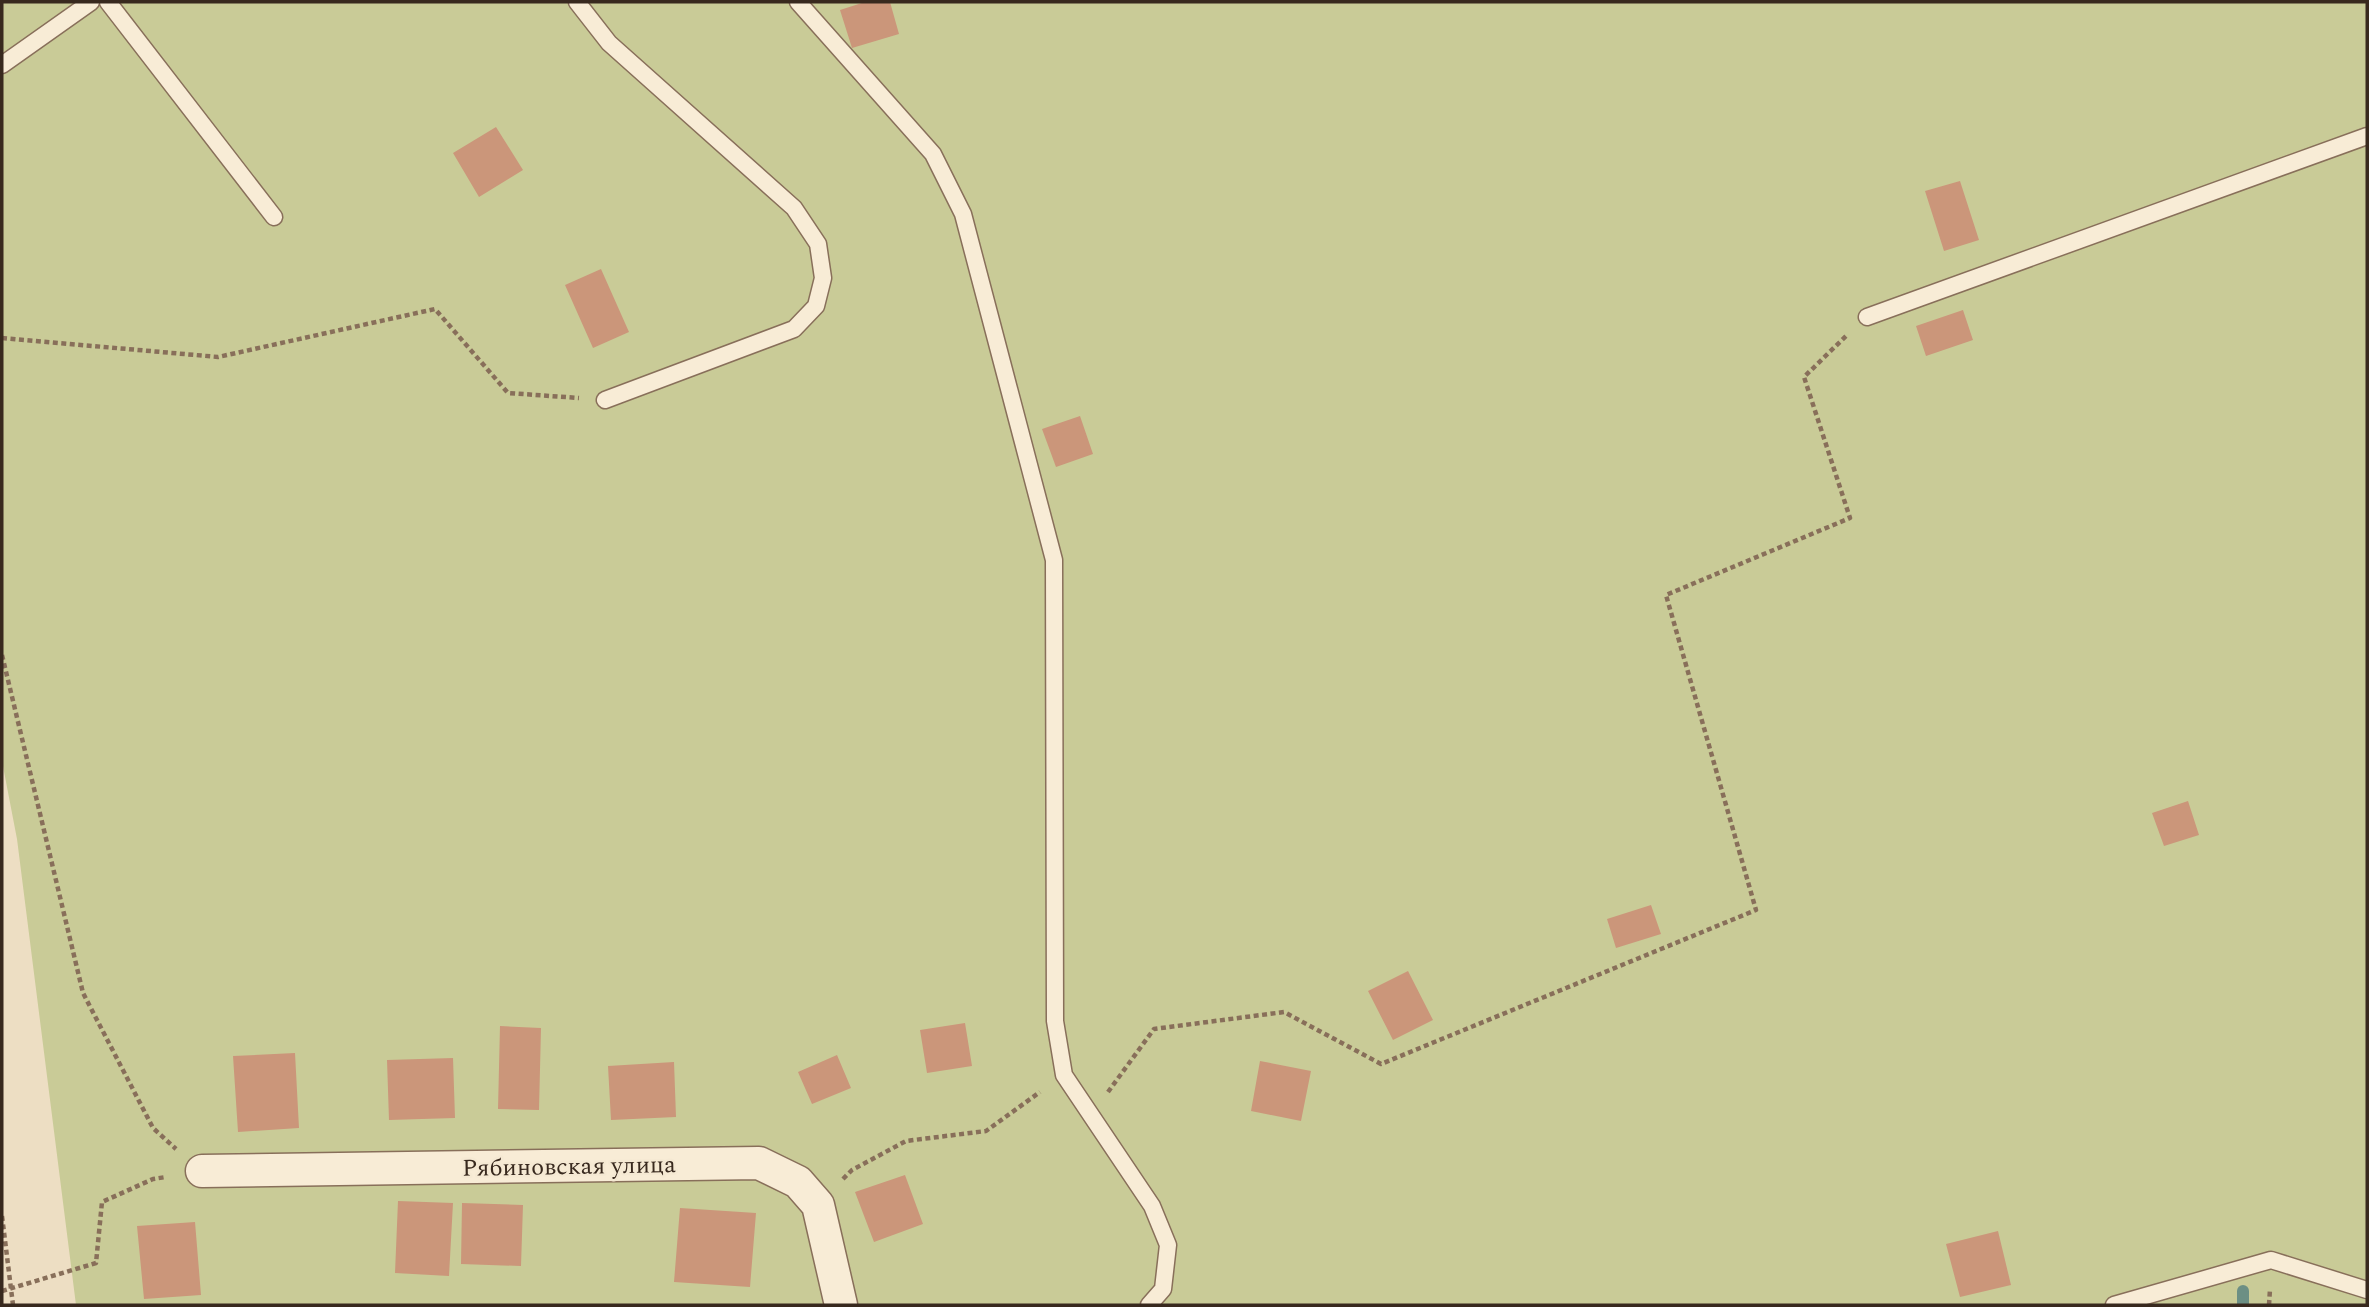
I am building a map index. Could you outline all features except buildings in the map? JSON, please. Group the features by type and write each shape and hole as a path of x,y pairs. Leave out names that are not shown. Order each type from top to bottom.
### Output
{"street":[{"name":"Рябиновская улица","path":"202,1171 759,1163 798,1182 818,1205"},
{"path":"818,1205 841,1305"}],"lane":[{"path":"2,65 92,2"},
{"path":"108,2 274,217"},
{"path":"577,2 609,43 794,208 818,244 823,278 816,306 794,329 605,400"},
{"path":"797,2 933,154 963,214 1054,560 1055,1021 1064,1075 1152,1206 1168,1245 1163,1289 1149,1305"},
{"path":"1867,317 2367,136"},
{"path":"2114,1305 2271,1260 2367,1290"}],"path":[{"path":"2,338 218,356 435,309 508,393 605,400"},
{"path":"1091,1115 1154,1029 1284,1012 1381,1064 1756,910 1666,595 1850,519 1804,377 1867,317"},
{"path":"2,655 83,993 153,1128 202,1171"},
{"path":"818,1205 852,1170 906,1140 986,1131 1064,1075"},
{"path":"2,1292 96,1263 102,1202 153,1180 202,1171"},
{"path":"2,1216 13,1305"}],"green space":[{"path":"2,2 2367,2 2367,1305 76,1305 17,839 2,761"}],"waterway":[{"path":"2243,1291 2243,1305"}]}
